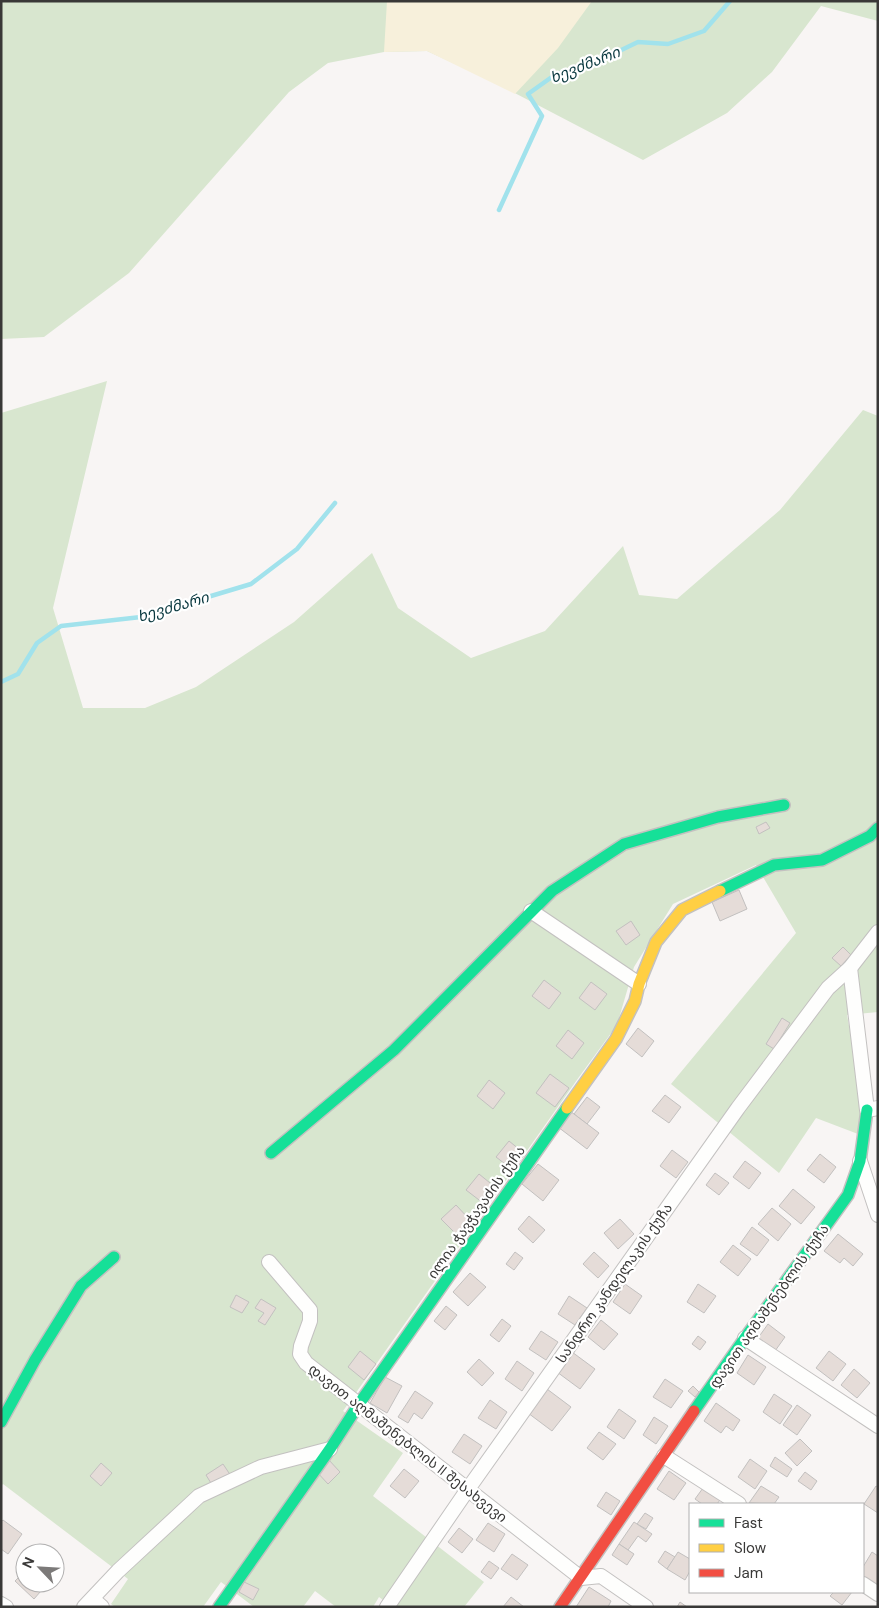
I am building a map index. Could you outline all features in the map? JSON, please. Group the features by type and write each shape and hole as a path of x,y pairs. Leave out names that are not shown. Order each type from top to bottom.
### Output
{"street":[{"path":"271,1152 394,1050 552,892 624,844 718,817 784,805"},
{"name":"ილია ჭავჭავაძის ქუჩა","path":"219,1607 330,1449 359,1404 616,1039 636,1001 639,984 656,942 682,910 774,865 822,860 870,836 878,828"},
{"path":"531,911 639,984"},
{"name":"სანდრო კანდელაკის ქუჩა","path":"387,1607 468,1489 738,1108 828,988 850,968 878,932"},
{"name":"დავით აღმაშენებლის ქუჩა","path":"560,1607 746,1338 848,1195 860,1162 872,1109 850,968"},
{"path":"860,1162 878,1215"},
{"path":"1,1422 35,1360 81,1286 114,1257"},
{"name":"დავით აღმაშენებლის II შესახვევი","path":"269,1262 310,1310 310,1321 300,1354 306,1363 581,1578"},
{"path":"746,1338 878,1426"},
{"path":"93,1604 118,1571 199,1496 261,1467 330,1449"},
{"path":"664,1456 737,1503"},
{"path":"581,1578 601,1576 646,1607"},
{"path":"864,1585 878,1594"},
{"path":"1,1604 6,1607"}],"green space":[{"path":"1,1 878,1 878,21 821,6 772,72 727,113 643,160 488,79 427,51 384,52 328,63 289,92 129,273 44,337 1,339"},
{"path":"107,381 53,608 83,708 145,708 196,687 294,622 372,553 398,608 471,658 545,631 623,546 639,595 677,599 780,510 863,410 878,416 878,1012 847,1015 864,1107 858,1134 816,1118 779,1173 671,1084 796,933 756,865 673,904 634,967 617,1025 343,1411 403,1453 373,1496 484,1582 464,1607 392,1607 379,1597 373,1607 336,1607 315,1591 303,1607 254,1607 221,1582 203,1607 115,1607 111,1604 128,1579 3,1484 1,1486 1,413"}],"sand":[{"path":"387,1 592,1 558,48 515,94 427,51 384,52"}],"building":[{"path":"766,822 770,828 759,834 756,827"},
{"path":"739,890 747,909 720,921 712,902"},
{"path":"631,921 640,935 626,945 616,931"},
{"path":"843,947 851,955 841,966 832,958"},
{"path":"544,980 561,993 549,1009 532,996"},
{"path":"591,982 607,994 595,1010 579,998"},
{"path":"782,1018 790,1023 774,1049 766,1044"},
{"path":"638,1028 654,1041 642,1057 626,1044"},
{"path":"568,1030 584,1043 572,1059 556,1046"},
{"path":"550,1074 569,1088 555,1107 536,1093"},
{"path":"489,1080 505,1093 493,1109 477,1096"},
{"path":"665,1095 681,1107 669,1123 652,1111"},
{"path":"587,1097 600,1107 587,1124 574,1114"},
{"path":"570,1111 599,1133 587,1149 558,1127"},
{"path":"509,1141 525,1154 513,1170 496,1157"},
{"path":"672,1150 688,1162 676,1178 660,1166"},
{"path":"820,1154 836,1167 824,1183 807,1170"},
{"path":"745,1161 761,1173 749,1189 733,1177"},
{"path":"538,1164 559,1180 543,1201 522,1184"},
{"path":"715,1173 729,1183 719,1195 706,1185"},
{"path":"479,1174 495,1187 483,1203 466,1190"},
{"path":"793,1189 815,1207 801,1224 779,1206"},
{"path":"456,1205 470,1220 456,1234 441,1219"},
{"path":"772,1208 791,1224 778,1241 758,1224"},
{"path":"529,1216 545,1230 533,1243 518,1229"},
{"path":"620,1219 634,1234 618,1249 604,1233"},
{"path":"752,1227 769,1240 757,1256 740,1244"},
{"path":"838,1234 863,1254 853,1266 844,1258 840,1263 824,1251"},
{"path":"733,1245 751,1259 738,1276 720,1262"},
{"path":"515,1252 523,1258 514,1270 506,1264"},
{"path":"594,1252 609,1266 598,1278 583,1264"},
{"path":"470,1273 486,1287 468,1306 453,1292"},
{"path":"625,1284 642,1296 630,1314 613,1302"},
{"path":"698,1284 716,1296 704,1313 687,1302"},
{"path":"236,1295 249,1302 242,1313 230,1307"},
{"path":"569,1296 587,1308 575,1325 558,1314"},
{"path":"261,1299 276,1308 265,1325 258,1321 264,1313 255,1308"},
{"path":"446,1306 457,1315 445,1330 434,1321"},
{"path":"502,1319 511,1326 499,1342 490,1335"},
{"path":"601,1320 618,1334 604,1350 588,1337"},
{"path":"768,1324 785,1337 775,1351 758,1338"},
{"path":"541,1331 558,1342 546,1360 529,1349"},
{"path":"698,1336 706,1342 700,1350 692,1344"},
{"path":"360,1351 376,1364 364,1380 348,1367"},
{"path":"829,1351 846,1364 833,1381 816,1368"},
{"path":"572,1352 595,1369 580,1389 557,1372"},
{"path":"748,1355 766,1367 754,1385 737,1373"},
{"path":"479,1359 494,1373 482,1386 467,1372"},
{"path":"517,1361 534,1373 522,1391 505,1379"},
{"path":"854,1369 870,1383 857,1398 841,1385"},
{"path":"385,1377 402,1386 387,1413 370,1403"},
{"path":"665,1379 683,1391 671,1408 653,1397"},
{"path":"693,1386 699,1392 695,1397 688,1391"},
{"path":"547,1389 571,1407 552,1431 528,1413"},
{"path":"415,1391 433,1403 422,1419 414,1413 408,1423 398,1417"},
{"path":"774,1394 792,1406 780,1424 763,1412"},
{"path":"490,1400 507,1412 496,1429 478,1418"},
{"path":"716,1403 740,1420 733,1431 726,1426 721,1433 704,1421"},
{"path":"797,1405 811,1415 797,1435 783,1425"},
{"path":"619,1409 636,1421 624,1439 607,1427"},
{"path":"654,1417 668,1426 656,1444 643,1435"},
{"path":"599,1432 616,1444 603,1460 587,1448"},
{"path":"464,1434 482,1446 470,1464 452,1452"},
{"path":"800,1439 812,1451 797,1466 785,1453"},
{"path":"775,1457 792,1469 787,1477 770,1466"},
{"path":"328,1459 340,1472 328,1484 316,1471"},
{"path":"750,1459 767,1471 755,1489 738,1477"},
{"path":"101,1463 112,1473 101,1486 90,1476"},
{"path":"223,1464 231,1476 214,1488 206,1475"},
{"path":"404,1469 419,1481 405,1498 390,1486"},
{"path":"669,1471 686,1483 674,1500 657,1489"},
{"path":"805,1472 817,1481 811,1490 798,1481"},
{"path":"761,1486 779,1497 775,1503 749,1503"},
{"path":"876,1486 878,1487 878,1513 864,1504"},
{"path":"703,1488 720,1500 718,1503 701,1503 695,1499"},
{"path":"606,1492 620,1501 611,1515 597,1506"},
{"path":"645,1513 653,1518 646,1529 637,1524"},
{"path":"3,1520 22,1534 8,1554 1,1549 1,1522"},
{"path":"634,1522 652,1534 646,1542 638,1536 628,1550 619,1544"},
{"path":"488,1523 505,1534 494,1552 476,1540"},
{"path":"459,1528 473,1539 462,1553 448,1542"},
{"path":"619,1544 634,1554 627,1565 612,1555"},
{"path":"665,1551 675,1557 667,1569 658,1562"},
{"path":"678,1552 689,1558 689,1573 685,1580 667,1569"},
{"path":"872,1552 878,1556 878,1589 864,1579 864,1565"},
{"path":"512,1554 528,1565 517,1580 501,1569"},
{"path":"489,1561 499,1568 491,1579 481,1572"},
{"path":"244,1582 259,1589 253,1600 239,1592"},
{"path":"589,1587 611,1601 608,1607 576,1607"},
{"path":"28,1593 39,1593 34,1599"},
{"path":"833,1593 851,1593 842,1605 830,1596"},
{"path":"511,1597 524,1607 503,1607"},
{"path":"680,1602 687,1607 677,1607"}],"waterway":[{"name":"ხევძმარი","path":"499,210 542,116 528,94 556,74 586,67 638,42 668,44 704,31 730,1"},
{"name":"ხევძმარი","path":"1,682 18,674 37,643 61,626 141,617 251,584 297,549 335,503"}],"traffic: fast":[{"path":"271,1153 394,1050 552,891 624,844 718,817 784,805"},
{"path":"720,891 774,865 822,860 870,836 878,828"},
{"path":"219,1607 567,1108"},
{"path":"694,1411 848,1195 860,1161 867,1110"},
{"path":"1,1422 35,1360 81,1286 114,1257"}],"traffic: slow":[{"path":"567,1108 616,1039 635,1001 639,984 656,942 682,910 720,891"}],"traffic: jam":[{"path":"560,1607 694,1411"}]}
